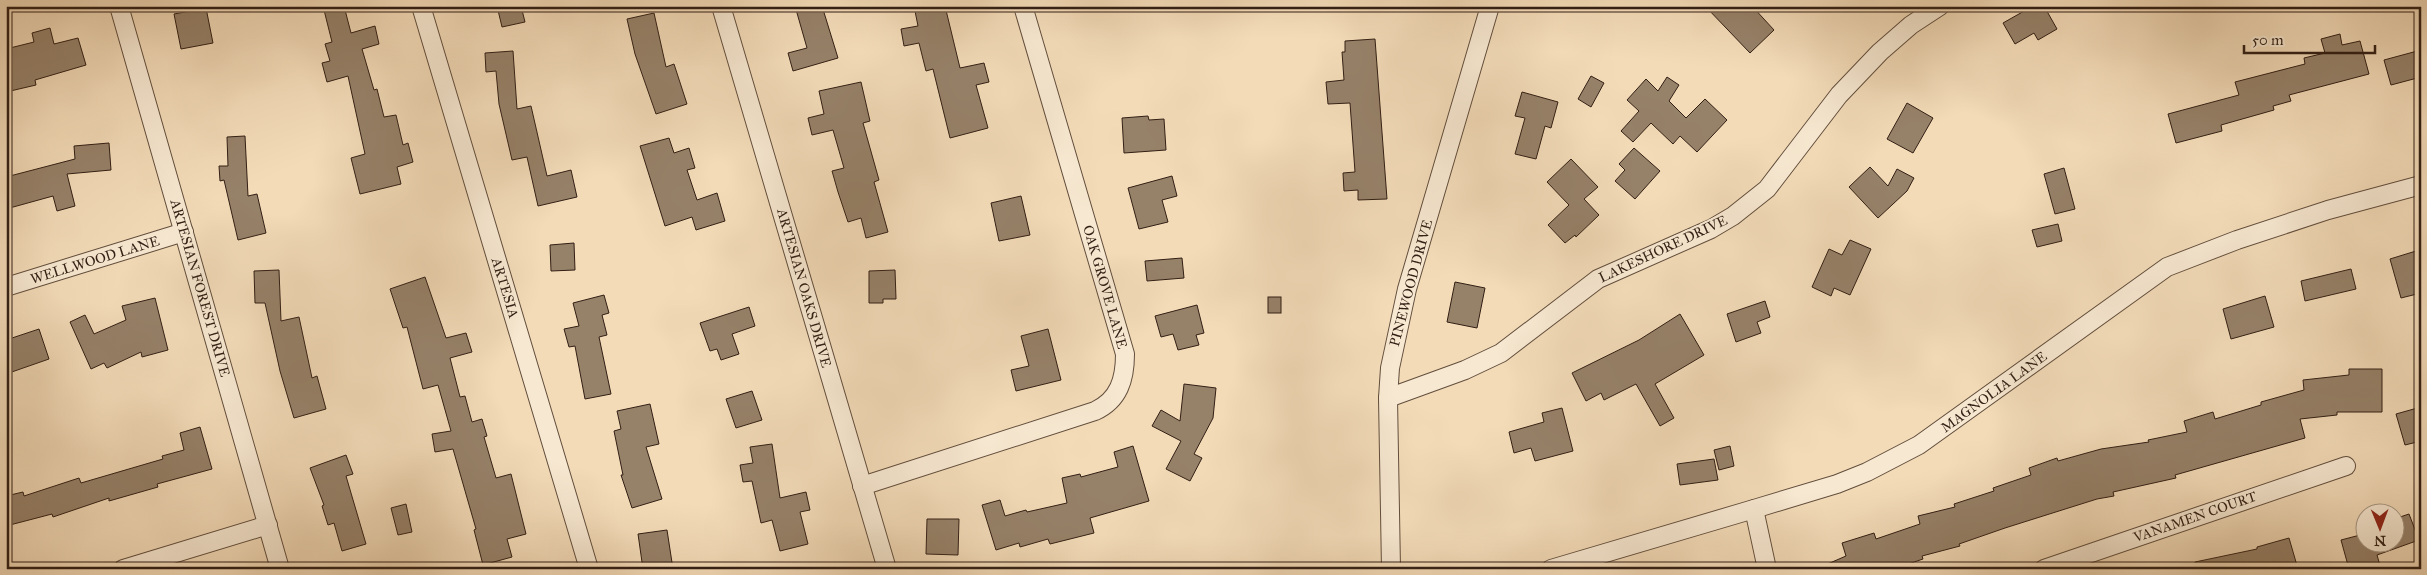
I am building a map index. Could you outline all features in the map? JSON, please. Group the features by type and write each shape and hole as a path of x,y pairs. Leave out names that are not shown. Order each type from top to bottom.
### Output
{"street":[{"name":"ARTESIAN FOREST DRIVE","path":"119,6 280,569"},
{"name":"ARTESIA","path":"421,6 589,569"},
{"name":"ARTESIAN OAKS DRIVE","path":"720,6 887,569"},
{"name":"OAK GROVE LANE","path":"862,486 1095,411 1112,399 1123,380 1124,354 1023,6"},
{"name":"PINEWOOD DRIVE","path":"1391,569 1388,398 1393,351 1407,289 1490,6"},
{"name":"LAKESHORE DRIVE","path":"1388,398 1465,370 1501,353 1598,279 1711,229 1733,216 1767,189 1839,95 1880,52 1911,25 1940,6"},
{"name":"MAGNOLIA LANE","path":"1551,569 1754,509 1859,475 1919,445 2167,268 2236,240 2328,210 2421,185"},
{"name":"WELLWOOD LANE","path":"6,287 184,232"},
{"name":"VANAMEN COURT","path":"2044,569 2346,466"},
{"path":"1754,509 1767,569"},
{"path":"123,569 268,524"}],"building":[{"path":"323,6 344,6 351,33 375,26 379,44 362,49 374,90 377,89 384,117 396,115 403,145 408,143 413,162 397,167 401,184 360,194 351,158 365,154 348,76 327,82 322,63 330,61 325,44 332,42"},
{"path":"497,6 521,6 525,22 502,27"},
{"path":"795,6 822,6 838,58 793,71 788,53 807,48"},
{"path":"914,6 945,6 960,68 984,63 989,82 976,85 988,128 950,138 933,69 926,71 919,43 904,46 901,29 918,26"},
{"path":"1705,6 1752,6 1774,30 1750,53"},
{"path":"2033,6 2044,6 2057,29 2038,40 2034,33 2015,44 2003,23"},
{"path":"206,8 213,43 181,49 174,14"},
{"path":"654,13 666,67 674,64 687,104 656,114 635,54 627,19"},
{"path":"50,28 54,44 78,38 86,65 35,80 36,85 6,92 6,49 34,42 32,33"},
{"path":"2340,34 2342,45 2360,41 2369,74 2289,95 2291,101 2273,106 2274,110 2221,125 2222,131 2176,143 2168,114 2239,95 2235,82 2305,64 2304,58 2325,53 2321,39"},
{"path":"1375,39 1387,199 1358,200 1358,190 1344,191 1343,173 1355,172 1350,103 1328,104 1326,82 1344,80 1342,52 1345,52 1345,41"},
{"path":"2421,50 2421,77 2391,85 2384,60"},
{"path":"513,51 517,109 531,106 547,176 571,170 577,197 538,206 527,157 512,160 499,104 496,71 486,72 485,53"},
{"path":"1591,76 1604,83 1591,107 1578,99"},
{"path":"1667,77 1679,85 1669,101 1686,118 1705,99 1727,120 1697,152 1680,136 1673,144 1651,123 1633,142 1621,131 1639,111 1627,100 1646,79 1658,91"},
{"path":"861,82 870,121 863,123 879,180 874,182 888,232 866,238 861,218 848,222 838,192 832,171 844,168 833,130 812,135 808,118 824,114 819,91"},
{"path":"1522,92 1558,102 1551,128 1545,126 1536,159 1515,154 1525,118 1515,116"},
{"path":"1907,103 1933,118 1913,153 1887,139"},
{"path":"1148,116 1149,120 1164,119 1166,150 1124,153 1122,118"},
{"path":"245,136 248,196 257,194 266,233 238,240 224,180 220,181 219,166 228,166 227,137"},
{"path":"669,138 674,153 689,148 695,168 687,170 697,200 717,193 725,221 696,230 692,217 665,226 640,146"},
{"path":"109,143 111,170 67,174 75,206 57,211 53,196 6,209 6,177 75,159 74,146"},
{"path":"1634,148 1660,171 1635,199 1615,181 1625,170 1619,164"},
{"path":"1571,159 1598,187 1584,199 1599,215 1576,237 1575,235 1565,243 1548,225 1569,205 1547,182"},
{"path":"1870,167 1888,186 1897,169 1914,178 1907,191 1878,218 1849,187"},
{"path":"2064,168 2075,209 2055,214 2044,174"},
{"path":"1172,176 1177,196 1162,200 1168,222 1139,229 1128,188"},
{"path":"1021,196 1030,235 999,241 991,203"},
{"path":"2058,224 2062,241 2037,247 2032,230"},
{"path":"1850,240 1871,249 1850,295 1834,288 1831,296 1812,287 1829,249 1842,255"},
{"path":"574,243 575,270 551,271 550,245"},
{"path":"2416,251 2421,269 2421,293 2401,298 2390,259"},
{"path":"1182,258 1184,278 1147,281 1145,261"},
{"path":"2351,269 2356,289 2305,301 2301,281"},
{"path":"279,270 281,321 299,317 312,378 317,376 326,409 294,418 280,371 265,303 255,303 254,271"},
{"path":"895,270 896,299 883,299 883,303 869,303 869,271"},
{"path":"425,277 446,338 466,333 472,352 450,358 460,397 465,396 472,422 482,419 487,436 484,437 496,478 511,474 526,534 507,539 512,557 483,565 474,530 476,529 453,449 435,452 432,434 451,431 438,385 423,389 407,327 403,328 390,289"},
{"path":"1455,282 1485,288 1477,328 1447,322"},
{"path":"604,295 609,313 602,315 607,335 599,337 611,394 585,399 575,346 569,347 564,329 579,326 573,303"},
{"path":"2265,296 2274,327 2231,339 2223,309"},
{"path":"1268,297 1281,297 1281,313 1268,313"},
{"path":"155,298 168,350 142,357 141,352 107,368 104,363 91,369 70,322 85,315 94,334 126,320 122,306"},
{"path":"1765,301 1770,317 1757,322 1761,333 1736,342 1727,314"},
{"path":"1197,305 1204,333 1196,335 1199,345 1178,350 1173,334 1161,337 1155,316"},
{"path":"749,307 755,326 732,334 739,354 721,360 717,349 710,351 700,323"},
{"path":"1680,314 1704,355 1655,384 1674,418 1660,426 1636,384 1604,400 1601,393 1586,401 1572,373 1639,340"},
{"path":"39,329 49,359 6,374 6,340"},
{"path":"1048,329 1061,380 1016,391 1011,370 1029,366 1021,336"},
{"path":"2349,369 2382,369 2382,412 2337,412 2337,415 2300,419 2305,438 2175,475 2176,478 2113,492 2114,496 2097,499 2005,528 1959,544 1960,546 1922,556 1923,559 1894,569 1816,569 1846,556 1842,543 1874,533 1876,539 1920,524 1918,516 1955,507 1954,504 1994,491 1993,488 2031,475 2029,468 2057,458 2058,461 2101,449 2149,442 2148,440 2187,432 2184,421 2213,412 2215,419 2261,405 2261,402 2304,390 2303,380 2349,375"},
{"path":"1184,384 1216,388 1213,418 1194,454 1202,458 1190,481 1166,469 1181,441 1152,426 1161,410 1180,421"},
{"path":"752,391 762,420 736,428 726,399"},
{"path":"650,404 659,444 646,447 662,499 632,508 621,475 623,475 614,431 621,429 617,411"},
{"path":"2421,407 2421,441 2405,445 2396,414"},
{"path":"1562,408 1573,451 1535,461 1531,448 1514,453 1509,432 1544,422 1542,413"},
{"path":"200,427 212,469 157,484 158,487 109,501 109,498 53,517 52,514 6,526 6,496 23,492 24,496 79,478 81,483 163,459 162,456 184,450 180,433"},
{"path":"772,444 780,498 806,492 810,510 800,512 808,544 780,551 772,520 761,523 752,481 743,482 740,465 753,463 750,447"},
{"path":"1133,446 1149,501 1090,518 1094,533 1050,544 1048,539 1020,547 1019,543 996,550 982,505 1000,500 1005,516 1026,510 1027,512 1067,503 1062,478 1080,474 1081,477 1118,467 1114,452"},
{"path":"1730,446 1734,466 1719,470 1714,450"},
{"path":"346,455 353,474 346,476 366,544 342,551 334,523 328,525 322,506 324,505 310,468"},
{"path":"1714,459 1718,480 1680,485 1677,464"},
{"path":"406,504 412,532 398,535 391,508"},
{"path":"2409,514 2419,540 2404,545 2404,516"},
{"path":"927,519 959,519 958,555 926,554"},
{"path":"667,530 673,569 643,569 638,534"},
{"path":"2354,537 2354,552 2385,552 2377,555 2381,569 2349,569 2341,540"},
{"path":"2289,538 2298,569 2196,569 2195,562 2257,549 2257,547"}]}
